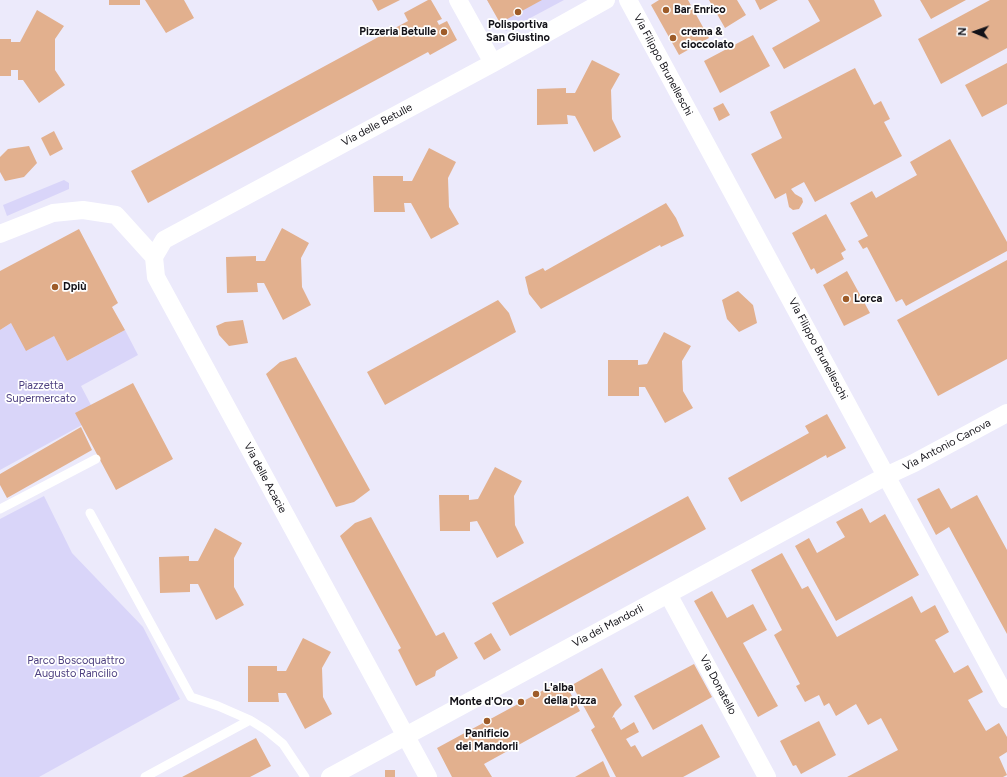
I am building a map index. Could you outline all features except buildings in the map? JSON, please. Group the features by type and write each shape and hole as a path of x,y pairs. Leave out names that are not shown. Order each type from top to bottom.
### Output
{"street":[{"path":"458,0 493,63"},
{"name":"Via delle Betulle","path":"154,257 164,240 493,63 584,5 606,0"},
{"name":"Via Filippo Brunelleschi","path":"628,0 1007,699"},
{"path":"0,234 53,213 83,210 116,215 154,257"},
{"name":"Via delle Acacie","path":"154,257 156,277 428,777"},
{"name":"Via Antonio Canova","path":"886,476 1007,413"},
{"name":"Via dei Mandorli","path":"330,777 886,476"},
{"name":"Via Donatello","path":"668,594 767,777"}],"lane":[{"path":"0,509 96,459"},
{"path":"90,513 191,697 250,720 266,730 283,744 305,777"},
{"path":"145,777 250,720"}],"green space":[{"name":"Polisportiva San Giustino","path":"487,0 564,0 506,31"},
{"path":"64,180 69,183 69,189 7,216 3,205"},
{"name":"Piazzetta Supermercato","path":"11,323 54,336 67,361 125,330 138,355 81,386 91,405 82,425 0,470 0,330"},
{"name":"Parco Boscoquattro Augusto Rancilio","path":"44,496 72,553 143,627 180,699 39,777 0,777 0,519"}],"place":[{"name":"Bar Enrico","path":"666,10"},
{"name":"Polisportiva San Giustino","path":"518,12"},
{"name":"Pizzeria Betulle","path":"444,32"},
{"name":"crema & cioccolato","path":"673,38"},
{"name":"Dpiù","path":"55,287"},
{"name":"Lorca","path":"846,299"},
{"name":"L'alba della pizza","path":"536,694"},
{"name":"Monte d'Oro","path":"521,702"},
{"name":"Panificio dei Mandorli","path":"487,721"}]}
